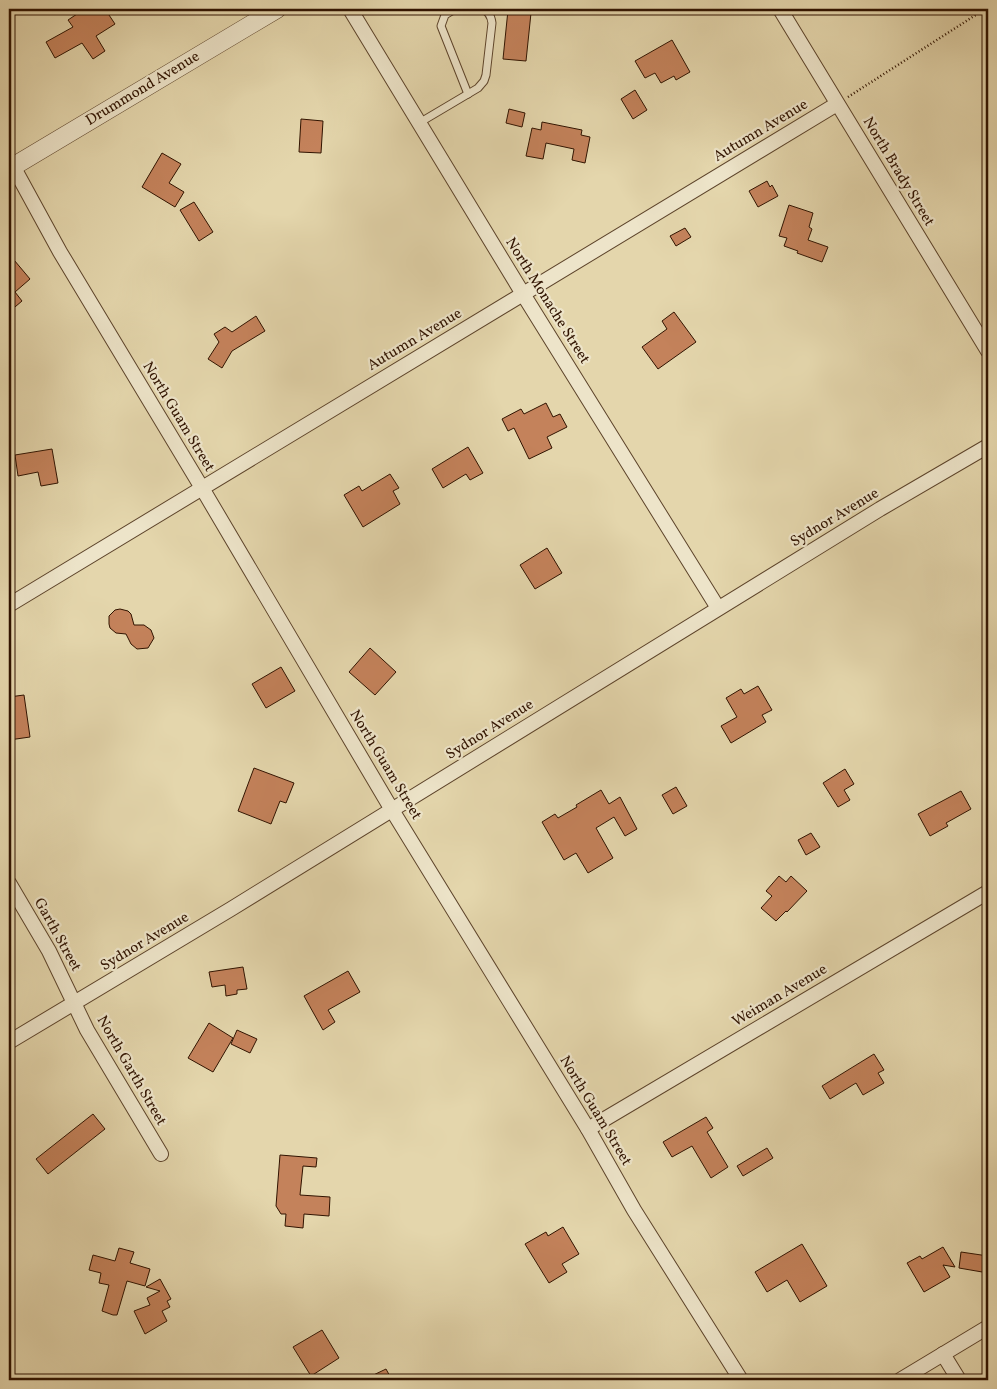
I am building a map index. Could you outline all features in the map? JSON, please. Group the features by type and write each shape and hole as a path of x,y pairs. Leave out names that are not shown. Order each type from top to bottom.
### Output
{"street":[{"name":"Drummond Avenue","path":"10,165 277,9"},
{"name":"North Monache Street","path":"350,9 523,294 718,608"},
{"name":"North Brady Street","path":"780,9 988,351"},
{"name":"Autumn Avenue","path":"9,605 837,104"},
{"name":"North Guam Street","path":"10,165 392,810 588,1129 634,1210 741,1380"},
{"name":"Sydnor Avenue","path":"9,1042 75,1004 872,514 988,446"},
{"name":"Garth Street","path":"9,883 49,951 75,1004"},
{"name":"Weiman Avenue","path":"588,1129 988,892"},
{"name":"North Garth Street","path":"75,1004 87,1030 161,1154"},
{"path":"900,1380 988,1327"},
{"path":"943,1354 959,1380"}],"lane":[{"path":"455,9 445,15 441,26 468,94"},
{"path":"419,122 478,88 484,81 492,23 488,12 481,9"}],"path":[{"path":"837,104 985,9"}],"building":[{"path":"74,9 105,9 115,24 96,36 105,51 93,59 82,43 55,58 46,42 73,27 68,20 77,14"},
{"path":"508,10 531,13 526,61 503,59"},
{"path":"672,40 690,72 676,80 674,76 661,83 655,73 645,78 635,61"},
{"path":"635,90 647,110 633,119 621,99"},
{"path":"509,109 525,113 522,127 506,123"},
{"path":"301,119 323,121 321,153 299,152"},
{"path":"542,122 582,130 581,135 590,137 585,163 572,160 574,149 546,143 543,159 526,156 532,128 541,130"},
{"path":"162,153 181,164 169,183 184,192 175,207 142,187"},
{"path":"767,181 770,187 772,185 778,196 758,207 749,191"},
{"path":"194,202 213,232 199,241 180,210"},
{"path":"789,205 813,213 809,227 812,229 808,240 828,247 822,262 784,246 787,238 779,236"},
{"path":"685,228 691,237 676,246 670,236"},
{"path":"9,254 30,279 15,292 22,301 9,312"},
{"path":"674,312 696,342 658,369 642,347 667,329 662,321"},
{"path":"256,316 265,331 232,351 222,368 208,359 219,342 214,334 225,327 232,332"},
{"path":"546,403 553,417 560,414 567,427 547,437 552,448 529,459 514,428 508,431 502,419 521,409 524,414"},
{"path":"468,447 483,473 470,480 466,474 443,488 432,469"},
{"path":"52,449 58,483 41,486 38,472 18,476 15,455"},
{"path":"390,474 399,488 393,491 400,504 363,527 344,495 359,486 362,491"},
{"path":"547,548 562,573 535,589 520,565"},
{"path":"120,609 131,614 134,625 144,625 151,630 154,638 148,648 137,649 131,644 126,634 116,633 110,628 109,616 115,610"},
{"path":"370,648 396,672 375,695 349,672"},
{"path":"281,667 295,691 266,708 252,684"},
{"path":"758,686 772,710 762,715 766,722 731,743 721,726 737,717 726,698 741,689 744,694"},
{"path":"24,695 30,737 9,740 9,697"},
{"path":"254,768 294,783 286,803 280,801 271,824 238,811"},
{"path":"845,769 854,784 844,790 850,800 838,807 823,783"},
{"path":"676,787 687,806 673,814 662,795"},
{"path":"601,790 609,804 620,797 637,829 625,836 614,817 596,828 613,858 588,873 576,853 564,860 542,822 555,814 558,818"},
{"path":"961,791 971,809 946,823 948,826 930,836 918,814"},
{"path":"811,833 820,847 806,855 798,840"},
{"path":"779,876 786,882 791,876 807,891 776,921 761,908 772,896 766,891"},
{"path":"243,967 247,989 237,990 237,994 226,996 225,985 212,987 209,972"},
{"path":"348,971 360,992 328,1010 335,1022 323,1030 304,996"},
{"path":"209,1023 233,1038 213,1072 188,1058"},
{"path":"237,1030 257,1039 250,1053 231,1044"},
{"path":"874,1054 884,1070 878,1073 884,1083 863,1095 856,1083 830,1099 822,1086"},
{"path":"93,1114 105,1129 48,1174 36,1159"},
{"path":"706,1117 713,1128 707,1132 728,1167 711,1178 692,1146 672,1157 663,1142"},
{"path":"767,1148 773,1158 743,1176 737,1166"},
{"path":"280,1155 317,1158 316,1167 303,1166 300,1195 330,1197 329,1216 304,1214 303,1228 285,1226 286,1214 281,1214 276,1206"},
{"path":"563,1227 579,1254 562,1264 567,1272 549,1283 525,1244 546,1232 548,1236"},
{"path":"802,1244 827,1286 800,1302 787,1280 767,1292 755,1272"},
{"path":"943,1247 955,1267 943,1265 950,1277 924,1292 907,1263 920,1256 922,1259"},
{"path":"119,1248 134,1252 130,1263 150,1269 145,1286 127,1281 117,1315 113,1315 102,1311 109,1285 99,1283 101,1273 89,1270 93,1255 115,1261"},
{"path":"961,1252 988,1256 988,1273 959,1268"},
{"path":"160,1279 171,1299 167,1301 170,1307 162,1311 167,1321 145,1334 134,1311 150,1305 147,1298 160,1291 146,1287"},
{"path":"322,1330 339,1358 311,1376 293,1347"},
{"path":"386,1369 392,1380 363,1380"}]}
